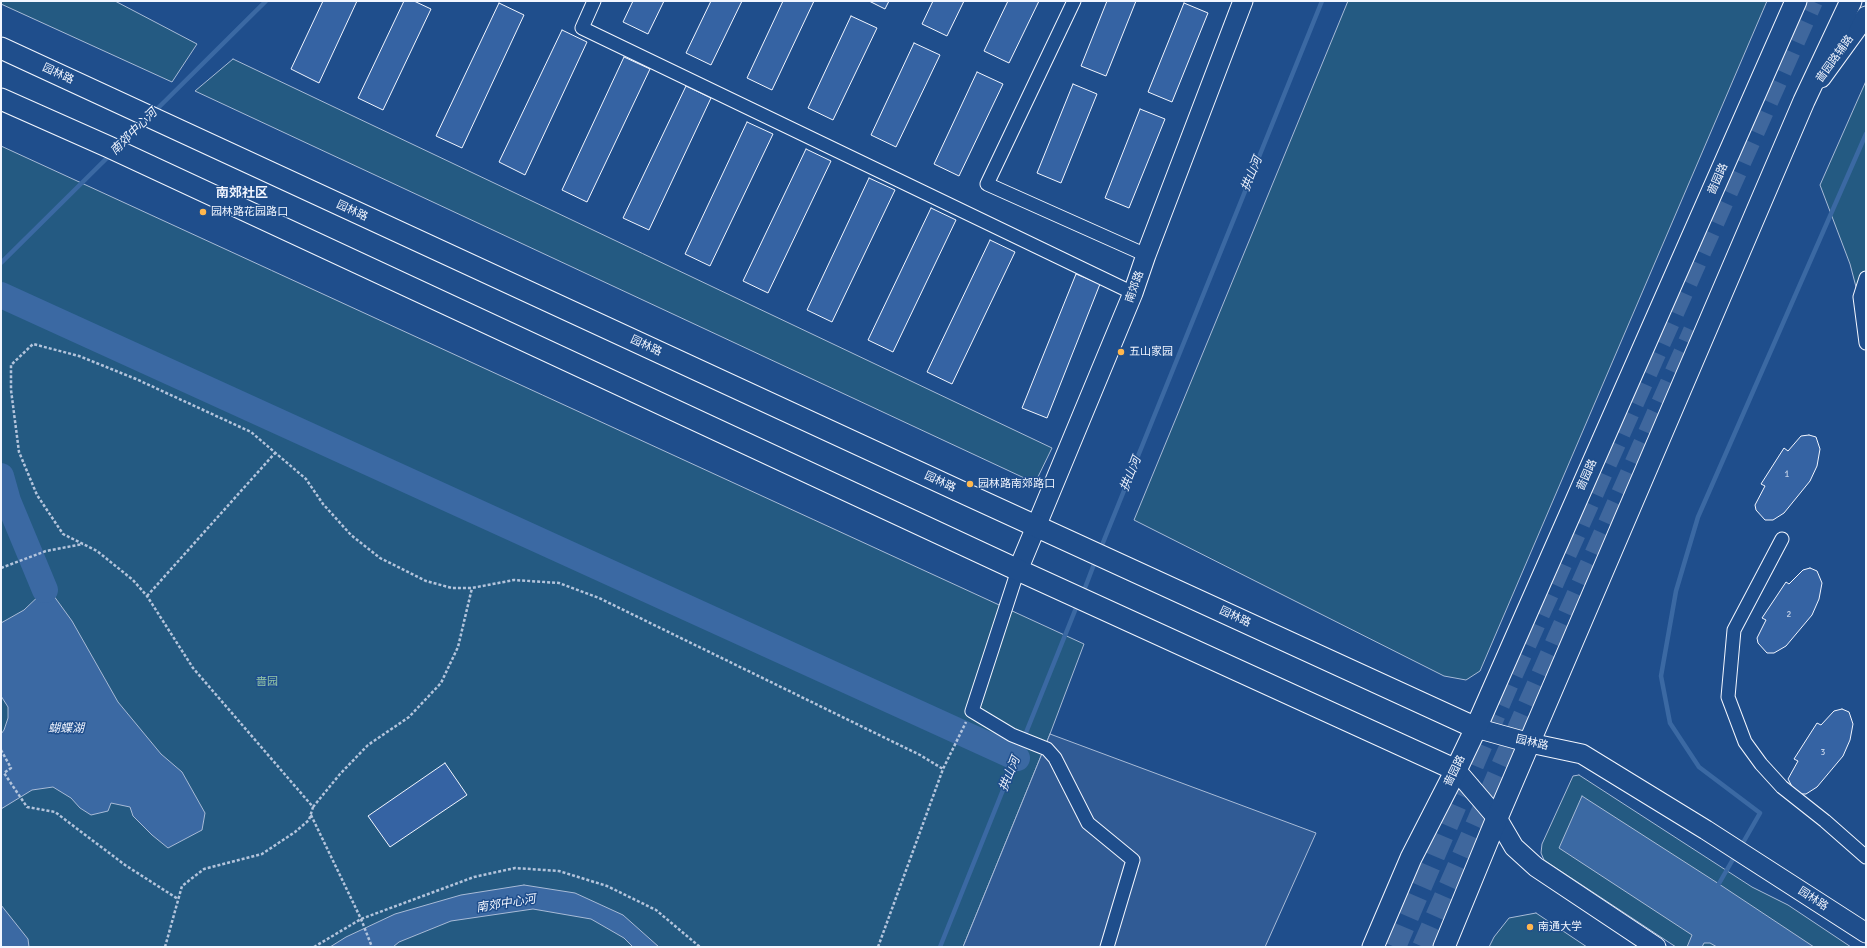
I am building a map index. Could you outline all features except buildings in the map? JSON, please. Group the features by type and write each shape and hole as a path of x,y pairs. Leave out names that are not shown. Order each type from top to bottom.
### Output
{"main road":[{"name":"啬园路","path":"1373,947 1411,858 1476,728 1796,1"},
{"path":"1444,947 1497,818 1804,101 1850,1"},
{"name":"园林路","path":"1,48 1476,728"},
{"path":"1,98 1018,570 1456,770"}],"street":[{"path":"594,1 582,28 1133,293"},
{"path":"1074,1 987,184 1146,255"},
{"name":"南郊路","path":"1018,570 1133,293 1146,255 1244,1"},
{"name":"啬园路辅路","path":"1804,101 1866,16"},
{"path":"1866,278 1860,297 1866,343"},
{"path":"1782,539 1734,630 1728,697 1745,742 1761,764 1782,787 1825,820 1866,857"},
{"path":"1018,570 972,711 1012,735 1047,749 1055,758 1088,823 1133,860 1107,947"},
{"name":"园林路","path":"1476,728 1530,743 1582,754 1706,830 1866,933"},
{"path":"1456,770 1497,818 1514,847 1536,867 1656,947"}],"path":[{"path":"313,807 194,668 147,596 133,580 97,551 63,534 37,495 19,452 11,390 11,365 33,344 79,356 136,379 251,432 306,479 323,504 351,535 380,558 426,581 452,588 472,588 514,580 559,583 599,598 920,755 943,769"},
{"path":"147,596 275,453"},
{"path":"1,568 46,551 83,544"},
{"path":"165,947 182,886 204,869 262,854 295,832 310,820 313,807 340,774 368,745 409,717 441,683 458,647 472,588"},
{"path":"878,947 943,769 972,711"},
{"path":"1,750 11,768 4,773 27,807 55,812 126,865 178,899"},
{"path":"311,815 361,918 372,947"},
{"path":"314,947 361,918 474,877 515,868 559,871 607,886 656,910 700,947"}],"green space":[{"path":"1,1 115,1 197,44 172,82 1,4"},
{"path":"1348,1 1767,1 1480,671 1466,680 1444,676 1134,520"},
{"path":"233,59 1052,448 1035,483 195,91"},
{"path":"1866,81 1866,325 1850,264 1820,185"},
{"name":"啬园","path":"1,146 1084,644 1050,734 963,947 1,947"},
{"path":"1579,775 1752,887 1788,905 1851,947 1676,947 1544,860 1541,853 1542,844 1573,776"},
{"name":"南通大学","path":"1536,913 1587,947 1489,947 1494,937 1509,918"}],"shaded area":[{"path":"1050,734 1316,833 1265,947 963,947"}],"water":[{"name":"蝴蝶湖","path":"45,590 51,592 72,621 118,702 161,754 182,772 205,813 202,830 168,848 152,835 133,816 130,807 111,803 108,811 91,815 80,808 71,798 53,787 32,790 1,809 1,734 8,718 8,707 1,696 1,623 24,610"},
{"path":"1582,796 1814,947 1717,947 1710,943 1704,943 1702,947 1687,947 1692,935 1559,848"},
{"path":"524,885 575,893 623,915 659,947 633,947 624,938 591,919 533,909 451,921 399,942 393,947 330,947 346,937 395,914 461,895"},
{"path":"1,905 28,939 29,947 1,947"}],"waterway":[{"name":"南郊中心河","path":"153,113 266,1"},
{"name":"拱山河","path":"1100,550 1322,1"},
{"name":"南郊中心河","path":"119,146 145,121"},
{"path":"1740,848 1760,813 1699,767 1670,723 1661,676 1676,591 1698,517 1866,134"},
{"name":"南郊中心河","path":"1,263 111,154"},
{"path":"1,295 1017,758"},
{"path":"1,476 8,501 45,590"},
{"name":"拱山河","path":"1083,593 1096,559"},
{"name":"拱山河","path":"940,947 1078,603"},
{"path":"1717,887 1736,854"}],"tunnel":[{"path":"1395,947 1506,688 1812,1"},
{"path":"1423,947 1694,331"}],"place":[{"name":"园林路花园路口","path":"203,212"},
{"name":"五山家园","path":"1121,352"},
{"name":"园林路南郊路口","path":"970,484"},
{"name":"南通大学","path":"1530,927"}],"district":[{"name":"南郊社区","path":"242,194"}]}
